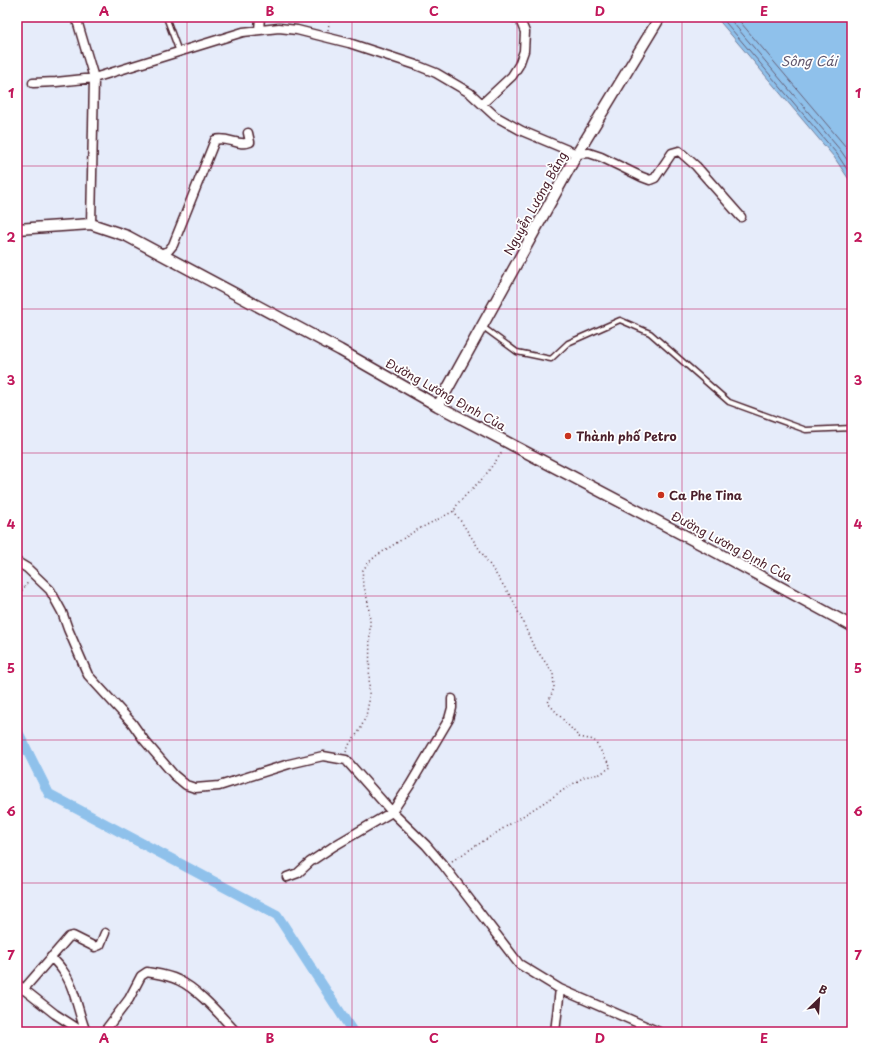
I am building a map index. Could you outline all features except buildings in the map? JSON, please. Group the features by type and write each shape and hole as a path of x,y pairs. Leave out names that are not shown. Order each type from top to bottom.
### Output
{"street":[{"path":"76,17 94,78 91,224"},
{"path":"259,30 260,17"},
{"path":"482,104 512,76 519,66 524,51 525,32 520,20 513,17"},
{"name":"Nguyễn Lương Bằng","path":"438,406 577,154 660,17"},
{"path":"33,83 94,78 243,32 279,28 297,30 416,65 436,73 470,93 495,116 522,131 577,154 589,153 601,157 650,180 655,178 672,153 679,151 696,166 741,217"},
{"path":"160,254 168,251 173,245 215,140 226,139 245,144 250,142 248,133"},
{"name":"Đường Lương Định Của","path":"17,229 91,224 127,236 340,350 438,406 714,550 852,626"},
{"path":"17,562 50,590 56,599 88,675 132,723 144,740 174,775 186,786 195,788 219,786 289,764 323,756 346,760 392,812 426,845 444,866 519,964 560,989 659,1032"},
{"path":"287,877 298,873 310,862 334,846 392,812 410,785 449,718 452,708 452,699"},
{"path":"85,1032 60,1017 20,987 69,937 73,936 95,947 100,945 105,934"},
{"path":"51,957 63,971 70,983 85,1032"},
{"path":"104,1032 129,999 141,976 147,972 165,975 178,980 193,989 236,1032"},
{"path":"555,1032 560,989"}],"lane":[{"path":"166,17 179,52"},
{"path":"482,326 517,352 551,359 568,342 620,320 650,333 729,402 806,430 852,428"}],"path":[{"path":"327,38 330,17"},
{"path":"346,760 346,752 350,743 360,730 366,716 369,701 370,620 368,602 362,579 363,570 369,562 415,531 454,511 458,503 484,477 509,443"},
{"path":"444,866 584,777 600,774 611,767 594,740 579,737 548,703 554,688 553,673 533,645 513,600 454,511"},
{"path":"17,597 34,575"}],"water":[{"name":"Sông Cái","path":"716,17 852,17 852,184 834,157"}],"waterway":[{"path":"17,730 49,794 277,915 353,1032"}],"place":[{"name":"Thành phố Petro","path":"568,436"},
{"name":"Ca Phe Tina","path":"661,495"}]}
